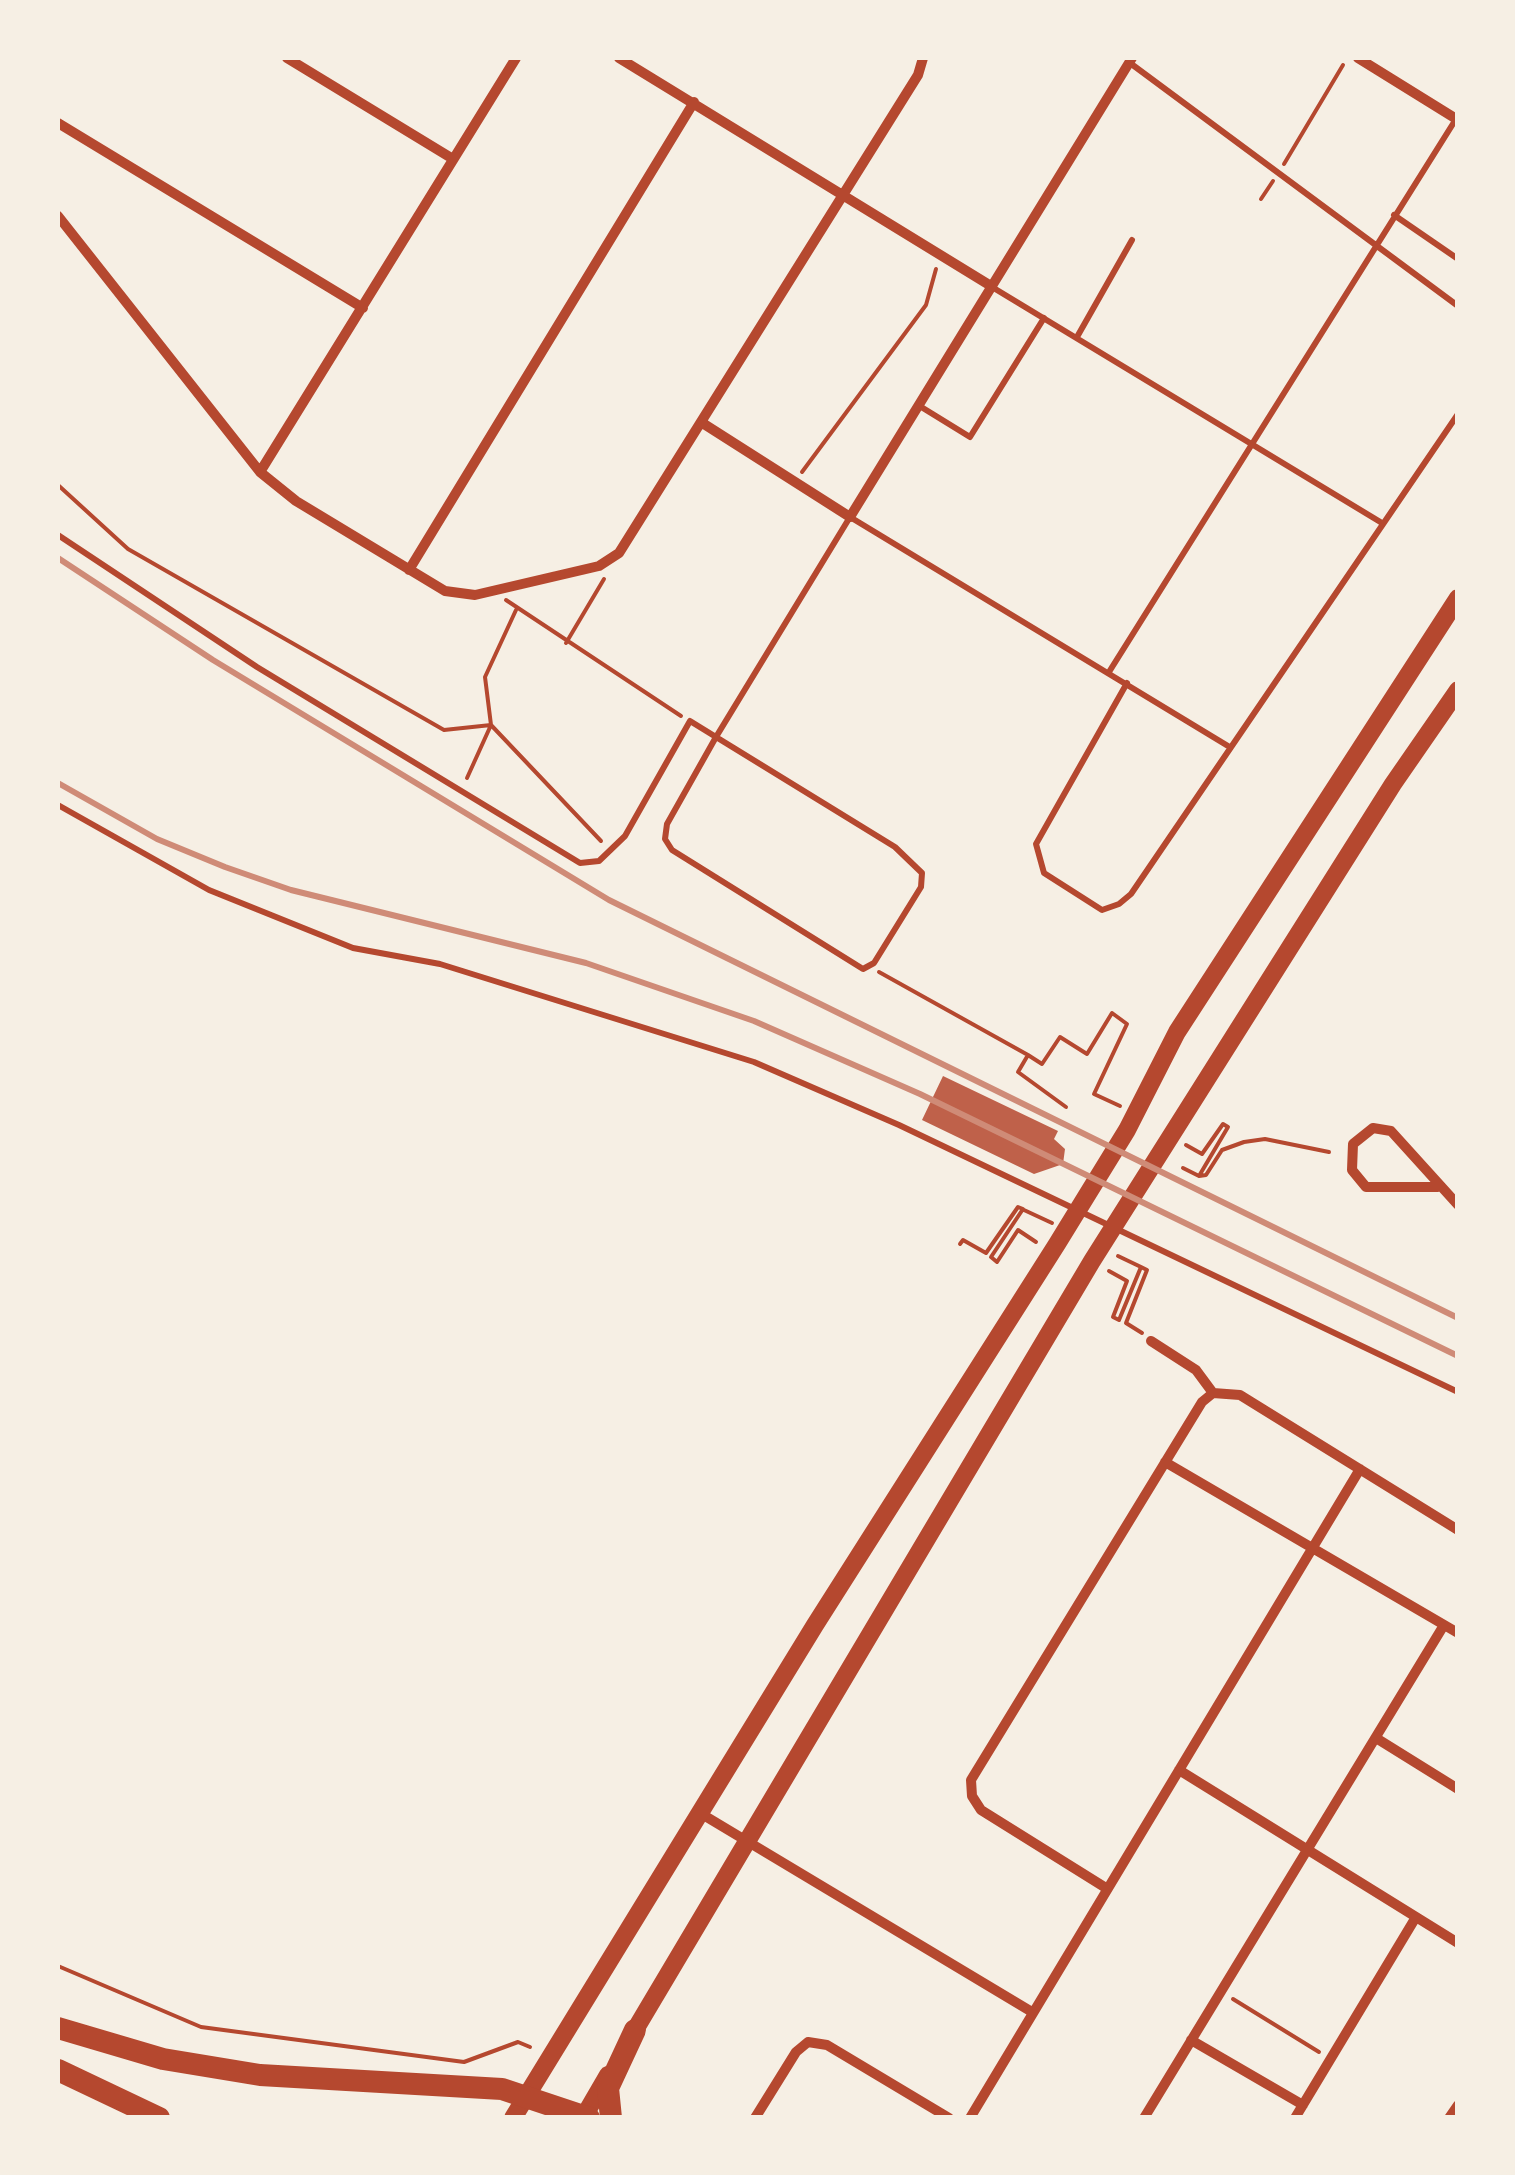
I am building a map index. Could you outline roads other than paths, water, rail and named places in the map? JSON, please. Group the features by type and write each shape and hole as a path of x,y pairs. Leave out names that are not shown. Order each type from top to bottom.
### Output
{"highway":[{"path":"58,2028 163,2058 260,2075 528,2094 586,2116"},
{"path":"611,2118 608,2088 634,2030"},
{"path":"58,2070 160,2118"}],"main road":[{"path":"513,2118 1057,1244 1126,1130 1177,1032 1458,598"},
{"path":"547,2118 586,2116 634,2030 750,1843 916,1552 1161,1148 1223,1060 1392,784 1458,690"}],"street":[{"path":"287,58 453,159"},
{"path":"260,472 516,58"},
{"path":"619,58 992,286"},
{"path":"58,216 260,472 296,501 444,591 475,595 599,566 619,553 704,424 918,75 923,58"},
{"path":"1358,58 1457,119"},
{"path":"704,424 850,517 1130,60"},
{"path":"409,570 694,102"},
{"path":"58,123 363,308"},
{"path":"1438,1188 1366,1187 1352,1170 1353,1144 1373,1128 1391,1131 1438,1188 1458,1205"},
{"path":"1151,1341 1196,1370 1213,1393 1240,1396 1458,1530"},
{"path":"1106,1888 981,1810 972,1796 971,1780 1188,1418 1213,1393"},
{"path":"1165,1462 1458,1632"},
{"path":"970,2118 1360,1470"},
{"path":"1144,2118 1444,1624"},
{"path":"1376,1738 1458,1788"},
{"path":"1178,1770 1458,1942"},
{"path":"700,1812 1032,2012"},
{"path":"1295,2118 1416,1917"},
{"path":"1191,2040 1303,2105"},
{"path":"755,2118 796,2052 808,2042 818,2042 948,2118"},
{"path":"1450,2118 1458,2105"}],"lane":[{"path":"1130,60 1458,306"},
{"path":"1109,672 1457,119"},
{"path":"1394,215 1458,259"},
{"path":"1077,337 1132,240"},
{"path":"992,286 1382,523"},
{"path":"918,405 970,438 1044,318"},
{"path":"1127,683 1036,844 1044,872 1102,910 1126,900 1458,414"},
{"path":"58,535 257,668 580,863 594,864 625,836 690,722 716,737 895,847 922,874 921,887 871,966 863,969 668,846 667,824 716,737 739,698 850,517 1228,746"},
{"path":"58,805 210,890 353,948 440,964 754,1062 899,1124 1458,1392"}],"railway":[{"path":"58,558 213,660 609,900 1458,1318"},
{"path":"58,783 157,839 291,890 586,963 754,1021 920,1094 1458,1356"}]}
